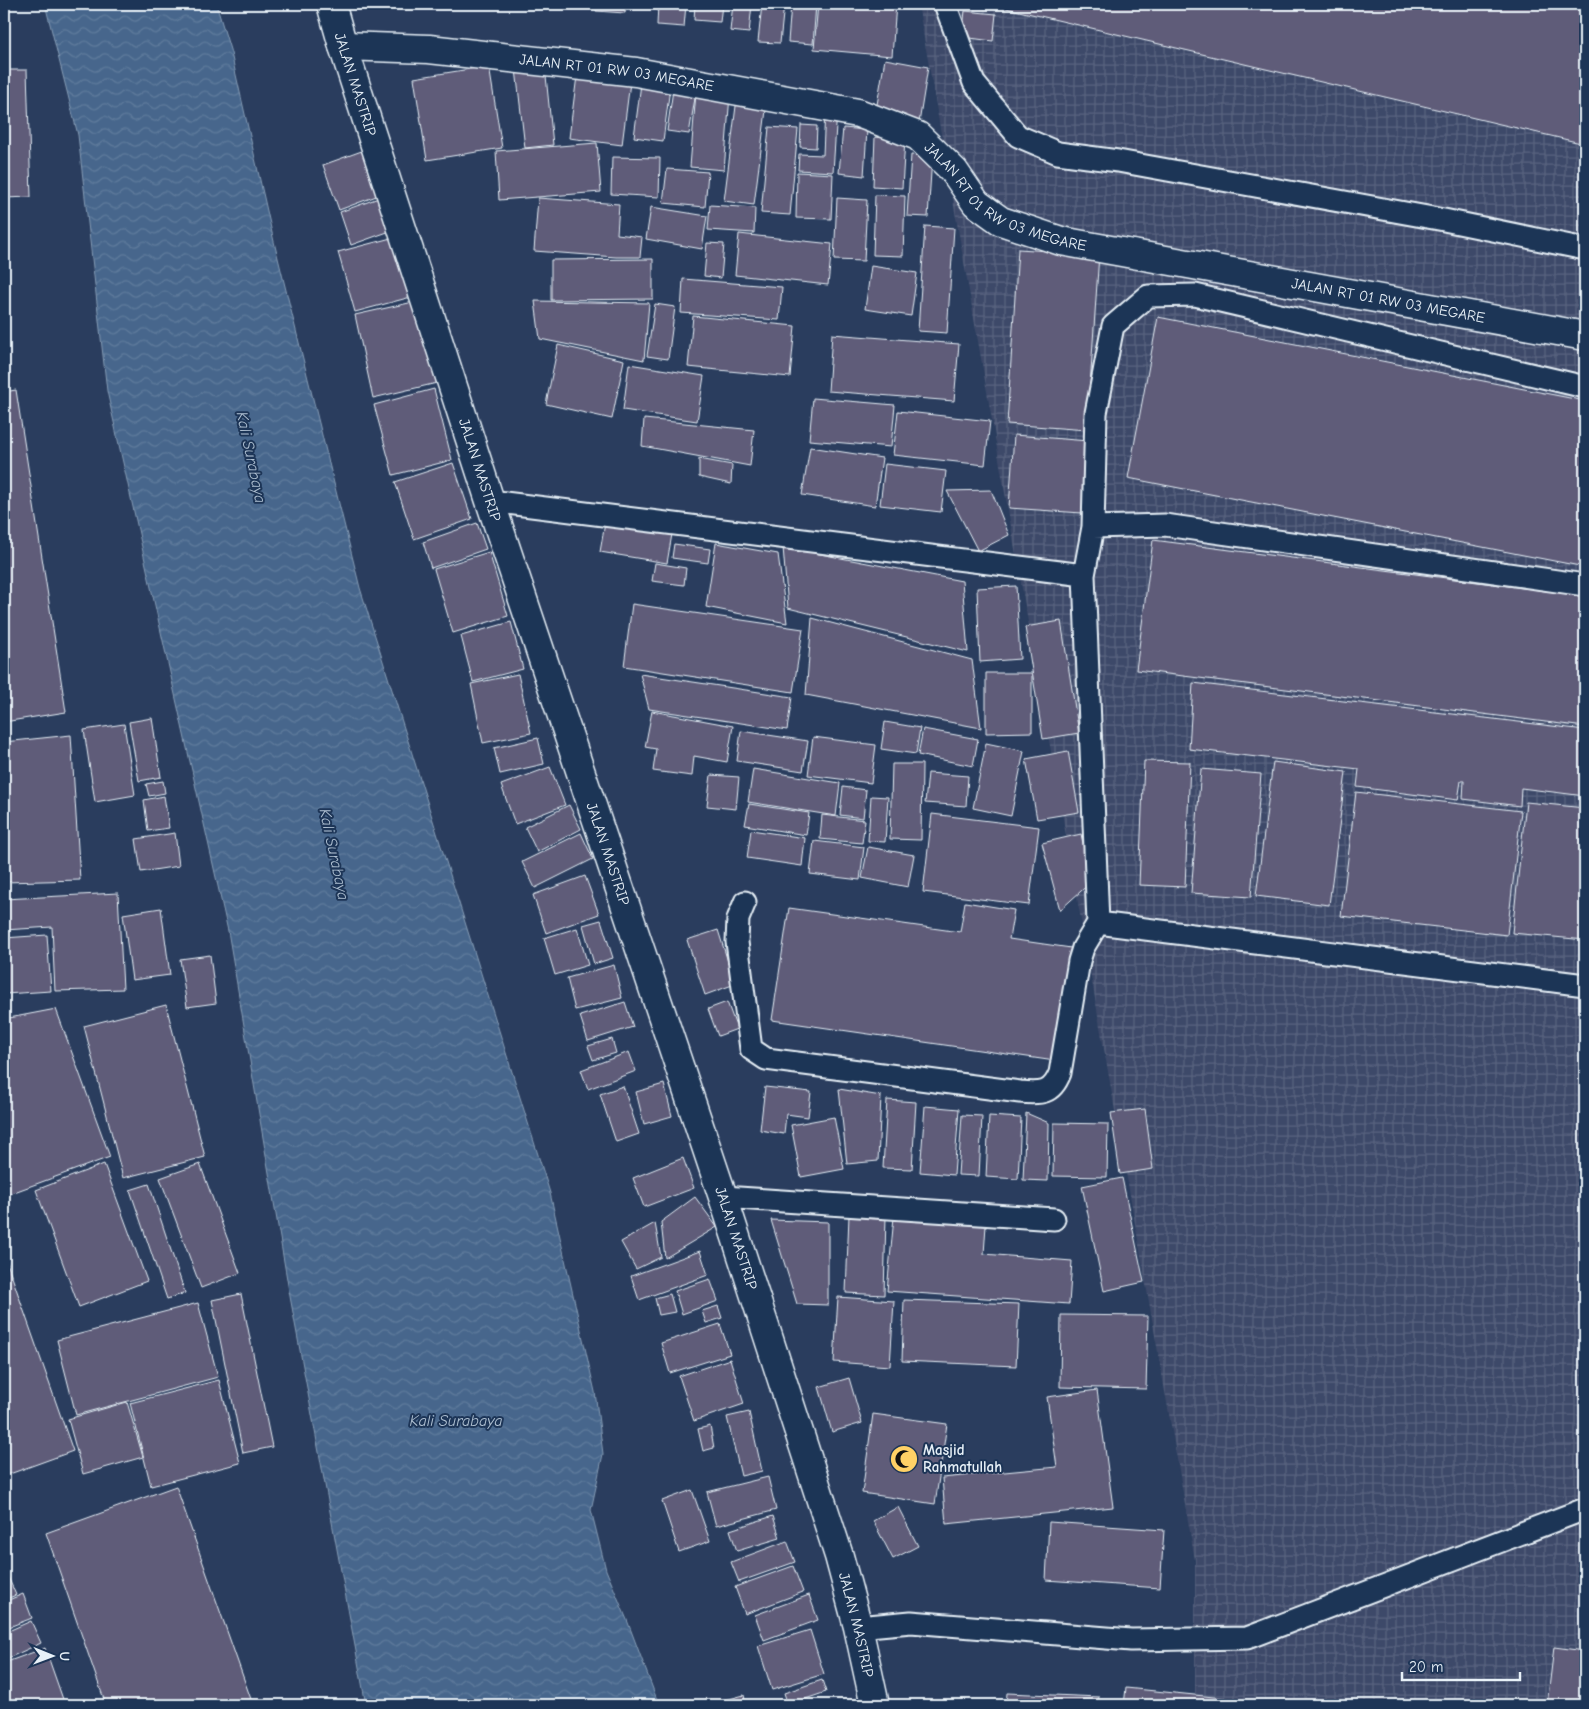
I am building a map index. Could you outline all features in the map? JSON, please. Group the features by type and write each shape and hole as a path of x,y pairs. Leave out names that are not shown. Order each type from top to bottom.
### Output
{"main road":[{"name":"JALAN MASTRIP","path":"332,4 343,46 490,501 723,1197 839,1556 858,1627 875,1705"},
{"name":"JALAN RT 01 RW 03 MEGARE","path":"343,46 429,49 636,72 858,113 918,136 954,171 976,203 1000,221 1060,241 1585,336"}],"lane":[{"path":"945,4 974,83 1018,136 1058,153 1118,161 1444,220 1585,249"},
{"path":"745,902 738,919 738,942 750,1049 766,1059 1020,1092 1046,1092 1052,1088 1060,1073 1082,948 1098,923 1084,575 1092,527 1096,414 1113,326 1148,296 1194,295 1585,387"},
{"path":"490,501 1084,575"},
{"path":"1092,527 1165,526 1585,585"},
{"path":"1098,923 1585,985"},
{"path":"723,1197 1054,1219"},
{"path":"858,1627 911,1622 1132,1640 1247,1638 1585,1509"}],"shaded area":[{"path":"918,4 1585,4 1585,1705 1195,1705 1195,1560"}],"water":[{"name":"Kali Surabaya","path":"45,4 216,4 231,53 275,246 360,588 550,1193 595,1392 603,1454 591,1510 606,1570 659,1705 366,1705 289,1291 228,931 107,391 78,135"}],"building":[{"path":"399,4 484,4 485,6 399,9"},
{"path":"597,4 626,4 625,13 596,11"},
{"path":"658,4 686,4 684,27 657,25"},
{"path":"695,4 722,4 720,22 694,20"},
{"path":"733,4 752,4 749,33 730,31"},
{"path":"762,4 784,4 780,43 758,42"},
{"path":"791,4 816,4 813,44 788,42"},
{"path":"818,4 896,4 892,56 814,49"},
{"path":"989,4 1585,4 1585,144"},
{"path":"965,11 996,14 993,41 962,37"},
{"path":"885,59 928,67 919,123 875,116"},
{"path":"489,66 502,148 427,160 414,78"},
{"path":"545,66 553,145 525,148 516,69"},
{"path":"578,68 631,74 622,145 569,138"},
{"path":"4,70 27,70 31,197 4,198"},
{"path":"642,76 671,80 663,141 634,137"},
{"path":"674,83 697,86 689,134 667,131"},
{"path":"696,92 730,95 724,170 690,167"},
{"path":"737,98 767,102 754,205 724,201"},
{"path":"825,109 837,110 833,172 798,170 799,154 823,155"},
{"path":"801,125 817,126 816,148 800,147"},
{"path":"769,127 798,129 790,215 761,213"},
{"path":"843,128 867,130 864,176 839,173"},
{"path":"875,137 905,139 902,188 873,186"},
{"path":"597,143 601,192 499,200 496,151"},
{"path":"370,148 387,192 339,210 323,165"},
{"path":"911,155 932,157 928,217 907,216"},
{"path":"612,157 660,158 659,197 611,194"},
{"path":"667,169 708,172 705,207 663,203"},
{"path":"797,172 833,174 831,219 796,218"},
{"path":"875,195 905,196 903,256 873,255"},
{"path":"384,196 396,229 351,245 340,212"},
{"path":"538,198 619,204 617,234 642,237 640,257 534,251"},
{"path":"837,198 867,200 864,261 834,260"},
{"path":"710,205 755,208 754,233 708,230"},
{"path":"651,207 707,216 702,249 646,239"},
{"path":"925,226 954,228 947,333 918,331"},
{"path":"739,234 832,244 828,285 735,275"},
{"path":"395,237 411,297 355,312 338,252"},
{"path":"707,243 724,244 721,278 704,276"},
{"path":"1018,249 1099,254 1087,430 1007,424"},
{"path":"653,259 653,299 551,300 551,260"},
{"path":"871,266 917,273 911,316 865,309"},
{"path":"683,279 782,287 779,320 681,313"},
{"path":"418,301 437,383 373,398 355,315"},
{"path":"535,301 649,303 644,360 540,339"},
{"path":"655,304 675,307 668,359 647,356"},
{"path":"693,316 795,326 790,377 688,367"},
{"path":"1158,317 1585,401 1585,567 1128,478"},
{"path":"832,334 959,344 954,401 828,391"},
{"path":"558,345 624,360 612,419 546,404"},
{"path":"629,364 704,376 697,421 623,410"},
{"path":"434,389 452,460 393,475 374,405"},
{"path":"16,390 66,712 4,722 4,392"},
{"path":"813,398 895,405 891,447 809,440"},
{"path":"898,411 990,421 985,465 893,455"},
{"path":"644,419 754,430 750,466 642,446"},
{"path":"1014,435 1088,441 1082,513 1009,508"},
{"path":"810,447 882,458 875,506 802,495"},
{"path":"699,459 732,465 731,484 699,477"},
{"path":"453,463 472,519 414,539 395,482"},
{"path":"885,464 946,471 941,512 880,505"},
{"path":"991,490 1009,535 978,551 947,491"},
{"path":"477,523 486,549 431,568 423,542"},
{"path":"605,523 672,534 667,563 600,552"},
{"path":"1153,540 1585,596 1585,727 1136,670"},
{"path":"716,543 778,554 787,623 706,607"},
{"path":"674,544 710,549 708,563 672,558"},
{"path":"783,547 962,581 968,652 788,608"},
{"path":"489,552 508,616 453,633 434,569"},
{"path":"655,563 686,568 684,585 652,581"},
{"path":"1016,586 1020,659 980,662 977,588"},
{"path":"632,604 803,629 793,692 624,666"},
{"path":"812,618 972,660 981,728 806,695"},
{"path":"1061,621 1079,733 1043,739 1025,627"},
{"path":"511,622 523,669 473,682 461,636"},
{"path":"986,673 1032,673 1032,732 986,733"},
{"path":"518,674 531,733 483,743 471,684"},
{"path":"640,674 792,697 787,730 649,709"},
{"path":"1193,683 1585,730 1585,796 1521,788 1520,806 1463,799 1464,781 1461,781 1458,800 1357,787 1359,769 1189,749"},
{"path":"652,711 733,726 727,762 694,756 692,776 653,771 656,749 645,747"},
{"path":"152,718 161,777 139,781 129,722"},
{"path":"885,722 920,728 916,754 881,749"},
{"path":"124,724 135,795 95,802 84,730"},
{"path":"923,729 978,739 973,766 918,755"},
{"path":"741,731 808,741 803,771 737,761"},
{"path":"71,735 80,880 4,882 4,742"},
{"path":"813,737 876,745 871,783 808,775"},
{"path":"538,738 544,764 500,774 494,748"},
{"path":"986,743 1024,751 1011,816 973,808"},
{"path":"1068,751 1079,812 1037,819 1026,759"},
{"path":"1144,761 1190,762 1185,887 1139,885"},
{"path":"1273,762 1346,772 1329,905 1256,896"},
{"path":"892,764 922,764 921,840 890,839"},
{"path":"550,767 565,805 515,824 501,785"},
{"path":"753,769 840,783 836,816 748,802"},
{"path":"1201,769 1261,774 1251,897 1191,893"},
{"path":"928,773 968,776 966,806 925,803"},
{"path":"711,775 739,777 736,809 707,806"},
{"path":"163,781 165,793 149,796 146,784"},
{"path":"843,787 866,790 863,818 840,815"},
{"path":"1356,792 1521,811 1507,935 1341,916"},
{"path":"164,796 169,828 148,831 144,800"},
{"path":"871,796 888,797 885,842 868,841"},
{"path":"1526,802 1585,808 1585,940 1512,933"},
{"path":"749,804 809,813 806,835 745,825"},
{"path":"569,805 581,829 537,852 525,827"},
{"path":"932,814 1039,827 1029,905 923,892"},
{"path":"822,815 865,820 862,843 820,839"},
{"path":"751,830 805,838 802,866 747,858"},
{"path":"175,833 179,866 141,872 136,839"},
{"path":"581,833 593,859 535,888 522,862"},
{"path":"1081,834 1091,882 1060,910 1042,843"},
{"path":"814,841 864,847 860,880 810,874"},
{"path":"868,847 914,855 908,887 862,878"},
{"path":"585,876 599,914 546,933 533,895"},
{"path":"118,893 123,989 55,991 52,927 4,930 4,899"},
{"path":"965,902 1014,910 1009,939 1071,948 1055,1061 772,1020 789,908 960,932"},
{"path":"161,908 170,975 132,980 123,914"},
{"path":"601,920 613,958 594,964 583,925"},
{"path":"577,928 588,965 555,975 544,938"},
{"path":"718,930 735,984 705,995 687,940"},
{"path":"47,935 51,991 5,994 4,938"},
{"path":"210,955 216,1003 187,1007 180,959"},
{"path":"614,965 622,998 575,1010 567,978"},
{"path":"625,1002 633,1027 588,1041 580,1016"},
{"path":"727,1002 737,1029 718,1036 708,1009"},
{"path":"166,1005 205,1157 123,1178 84,1026"},
{"path":"56,1009 110,1157 6,1195 4,1191 4,1019"},
{"path":"612,1039 616,1053 593,1060 588,1046"},
{"path":"629,1052 636,1071 588,1089 581,1070"},
{"path":"664,1084 672,1116 644,1124 636,1092"},
{"path":"623,1086 639,1134 616,1142 600,1094"},
{"path":"765,1087 811,1092 808,1117 786,1114 784,1134 760,1130"},
{"path":"839,1089 881,1096 878,1161 847,1164"},
{"path":"887,1100 916,1102 912,1169 883,1168"},
{"path":"925,1106 959,1109 954,1175 920,1172"},
{"path":"1145,1109 1153,1169 1120,1174 1111,1113"},
{"path":"1026,1113 1049,1123 1048,1181 1023,1180"},
{"path":"962,1115 982,1116 979,1176 958,1175"},
{"path":"989,1116 1021,1118 1018,1179 986,1177"},
{"path":"834,1117 844,1169 801,1177 791,1125"},
{"path":"1054,1123 1108,1124 1107,1177 1053,1176"},
{"path":"683,1158 694,1188 644,1207 633,1178"},
{"path":"104,1164 147,1281 79,1307 36,1190"},
{"path":"200,1164 240,1273 201,1288 160,1178"},
{"path":"1122,1178 1144,1282 1104,1291 1082,1186"},
{"path":"149,1184 185,1293 167,1299 130,1190"},
{"path":"695,1197 717,1227 665,1258 661,1222"},
{"path":"849,1215 886,1216 884,1295 846,1293"},
{"path":"894,1217 986,1225 984,1254 1072,1261 1069,1304 887,1291"},
{"path":"771,1220 828,1222 828,1305 797,1304"},
{"path":"655,1223 661,1257 636,1269 621,1242"},
{"path":"700,1251 708,1275 639,1300 631,1276"},
{"path":"4,1254 73,1451 4,1476"},
{"path":"710,1279 718,1301 682,1314 675,1291"},
{"path":"241,1294 272,1447 243,1453 212,1300"},
{"path":"670,1294 675,1312 659,1315 655,1298"},
{"path":"838,1297 894,1301 890,1366 834,1362"},
{"path":"904,1300 1019,1304 1016,1366 902,1361"},
{"path":"198,1303 218,1377 76,1415 57,1340"},
{"path":"718,1306 722,1318 706,1323 702,1311"},
{"path":"1061,1315 1148,1316 1146,1389 1060,1387"},
{"path":"720,1324 730,1354 670,1373 661,1343"},
{"path":"730,1359 744,1404 694,1421 679,1376"},
{"path":"849,1378 862,1423 832,1432 819,1387"},
{"path":"219,1380 240,1463 151,1486 130,1403"},
{"path":"1097,1390 1113,1507 946,1524 942,1478 1057,1467 1047,1397"},
{"path":"127,1402 143,1457 83,1474 68,1419"},
{"path":"749,1412 762,1471 741,1476 727,1417"},
{"name":"Masjid Rahmatullah","path":"873,1414 947,1424 935,1504 862,1493"},
{"path":"710,1426 714,1448 703,1451 698,1429"},
{"path":"768,1477 776,1510 716,1526 707,1492"},
{"path":"176,1486 253,1705 106,1705 46,1533"},
{"path":"692,1490 710,1541 679,1552 662,1501"},
{"path":"898,1507 918,1546 893,1559 873,1521"},
{"path":"773,1516 780,1538 737,1551 730,1530"},
{"path":"1049,1522 1164,1530 1160,1588 1046,1580"},
{"path":"787,1541 795,1562 739,1582 731,1562"},
{"path":"793,1566 803,1592 745,1614 735,1587"},
{"path":"4,1568 16,1595 4,1600"},
{"path":"23,1594 32,1618 4,1629 4,1602"},
{"path":"809,1595 818,1620 764,1640 755,1615"},
{"path":"31,1621 41,1643 4,1660 4,1633"},
{"path":"810,1630 824,1674 772,1690 758,1646"},
{"path":"1554,1647 1585,1651 1585,1705 1547,1705"},
{"path":"45,1648 65,1705 5,1705 4,1663"},
{"path":"822,1680 826,1692 788,1705 784,1693"},
{"path":"1126,1688 1243,1700 1242,1705 1124,1705"},
{"path":"1007,1693 1099,1697 1098,1705 1006,1705"},
{"path":"744,1695 746,1705 707,1705"}],"place":[{"name":"Masjid Rahmatullah","path":"904,1459"}]}
